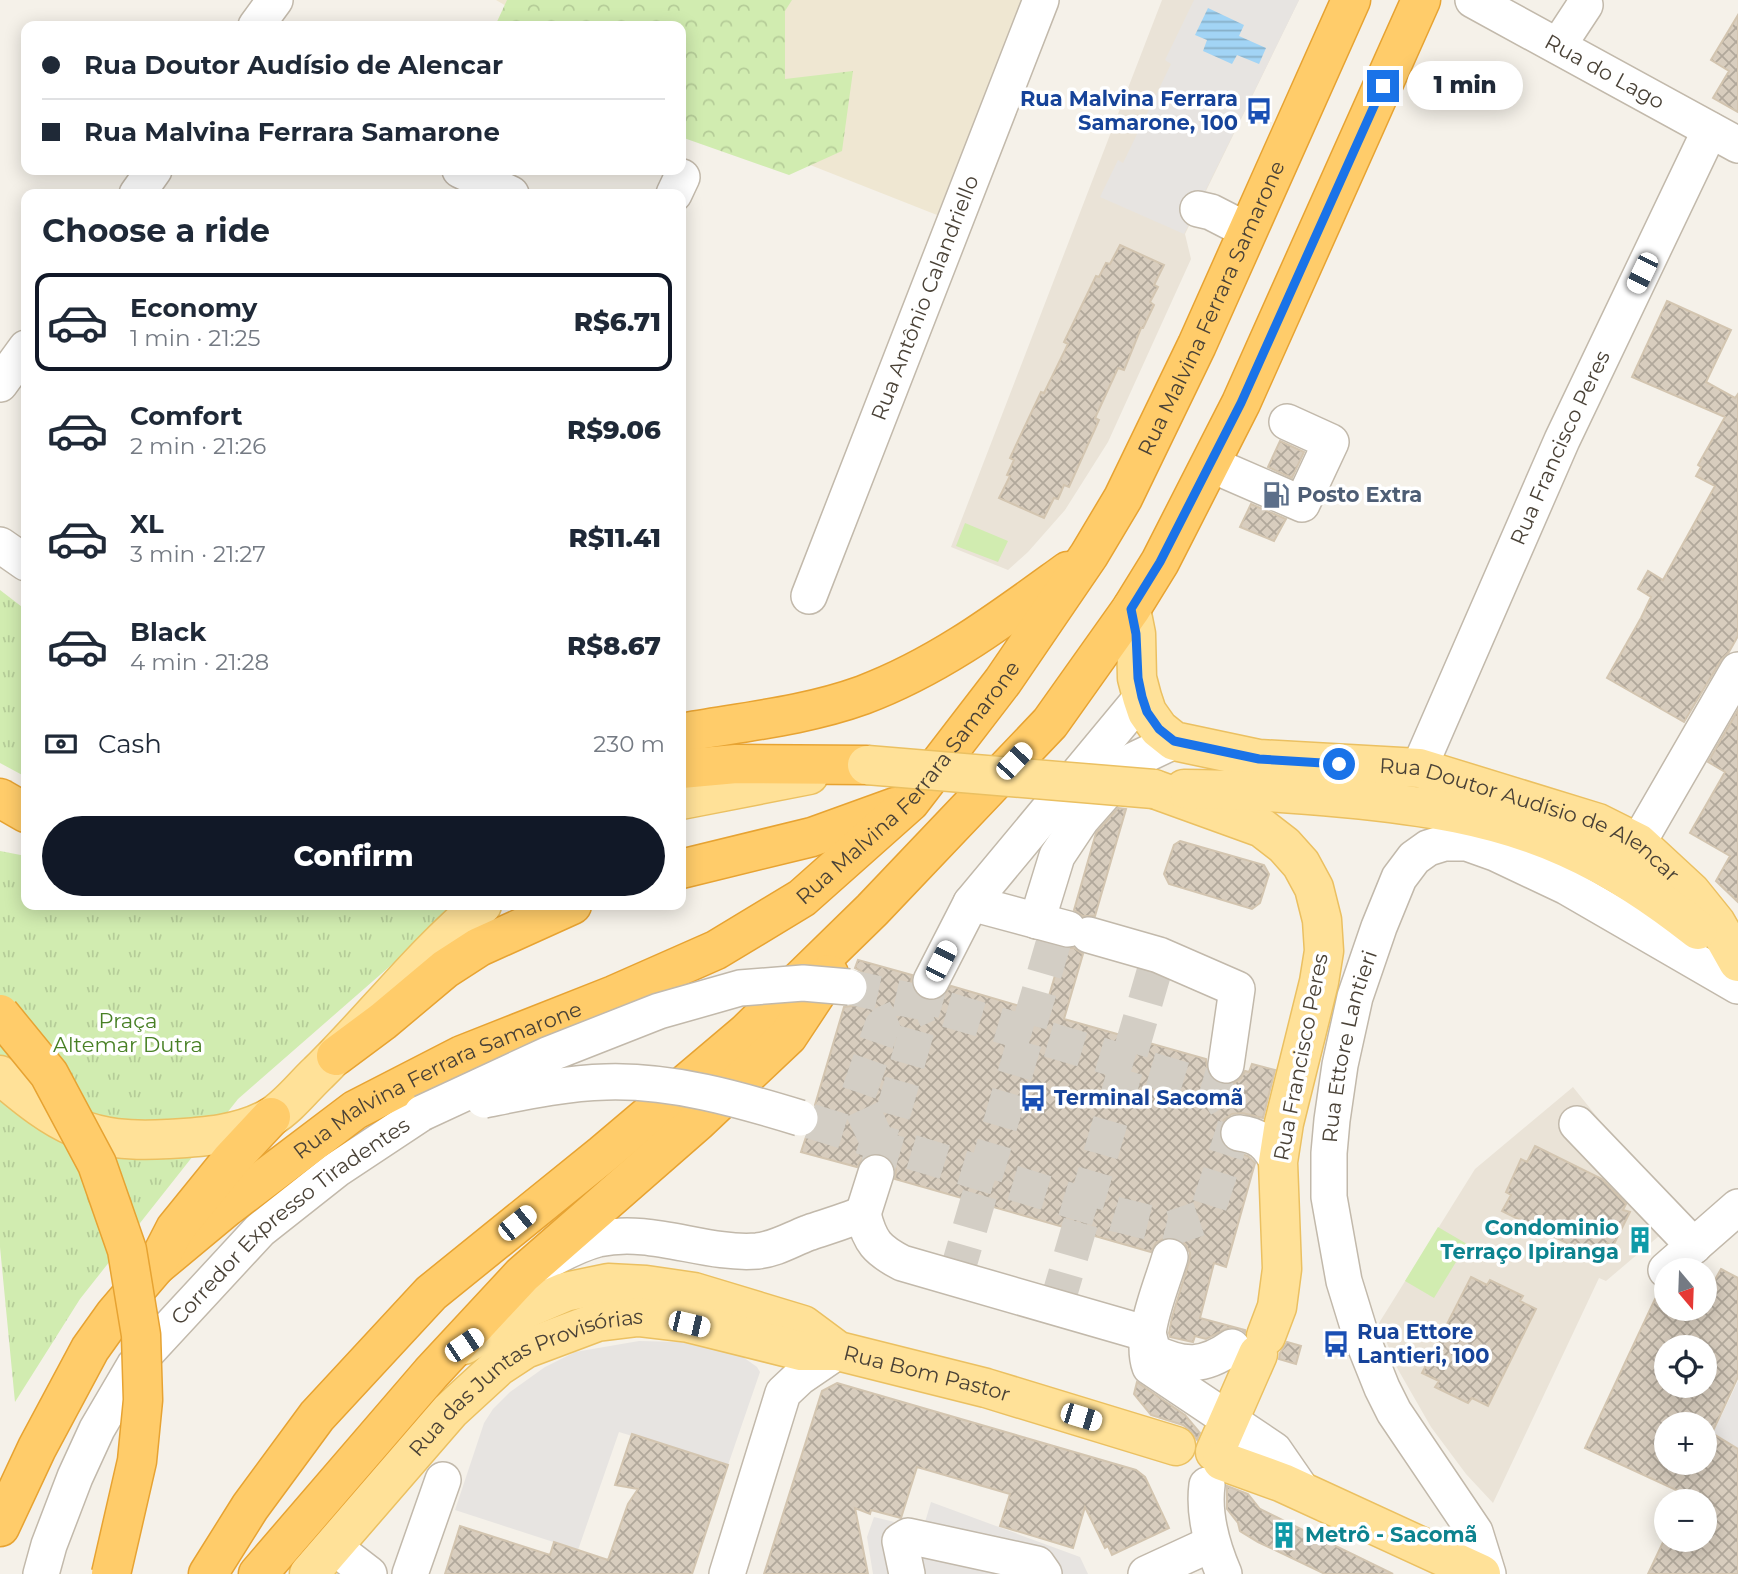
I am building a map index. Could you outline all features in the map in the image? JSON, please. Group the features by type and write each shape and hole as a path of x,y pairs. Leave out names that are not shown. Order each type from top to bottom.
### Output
{"highway":[{"name":"Rua Malvina Ferrara Samarone","path":"156,1266 227,1207 355,1110 462,1055 614,995 716,950 803,898 910,802 1003,681 1089,555 1123,498 1248,232 1351,0"},
{"path":"208,1574 250,1507 317,1416 431,1293 603,1154 746,1033 872,910 1050,723 1131,609 1160,562 1241,403 1421,0"},
{"path":"686,732 806,712 862,695 920,671 966,643 1089,555"},
{"path":"686,769 736,764 867,765"},
{"path":"0,797 21,810"},
{"path":"686,868 812,837 910,802"},
{"path":"0,825 21,826"},
{"path":"336,1056 468,954 561,910"},
{"path":"258,1574 439,1365 522,1275 697,1122 788,1036 872,910"},
{"path":"0,1014 49,1074 97,1164 127,1250 141,1335 143,1400 137,1461 111,1574"},
{"path":"0,1527 37,1448 90,1349 115,1314 156,1266 175,1229 231,1160 271,1117"}],"main road":[{"path":"1131,609 1142,697 1147,712 1159,729 1174,741"},
{"name":"Rua Doutor Audísio de Alencar","path":"1174,741 1259,759 1419,768 1598,823 1630,859"},
{"path":"686,799 757,783 867,765 1154,789 1250,789 1425,806 1506,825 1565,847 1630,859 1653,895 1738,970"},
{"name":"Rua Francisco Peres","path":"1154,789 1262,828 1284,845 1301,864 1314,888 1322,920 1324,951 1319,982 1284,1123 1278,1163 1282,1269 1256,1335 1218,1455"},
{"path":"0,1075 48,1113 79,1130 111,1138 143,1140 220,1135 271,1117 336,1056 449,934 476,910"},
{"name":"Rua Bom Pastor","path":"439,1365 521,1311 565,1293 608,1283 646,1285 694,1292 803,1325 838,1351 986,1388 1176,1446"},
{"name":"Rua das Juntas Provisórias","path":"321,1561 450,1411 499,1366 525,1349 597,1322 638,1317 689,1324 801,1351 838,1351"},
{"path":"1218,1455 1481,1574"}],"street":[{"path":"260,21 275,0"},
{"name":"Rua Antônio Calandriello","path":"809,596 1041,0"},
{"name":"Rua do Lago","path":"1473,0 1724,138"},
{"path":"1558,46 1586,5"},
{"name":"Rua Francisco Peres","path":"1419,768 1562,440 1724,138"},
{"path":"471,175 500,189"},
{"path":"1198,209 1212,212 1248,232"},
{"path":"1210,464 1302,504 1331,442 1287,422"},
{"path":"0,545 21,560"},
{"path":"1630,859 1738,670"},
{"path":"931,981 971,903 1142,697"},
{"path":"1065,929 1057,856 1081,820 1134,760 1174,741"},
{"name":"Rua Ettore Lantieri","path":"1488,1574 1475,1532 1394,1412 1382,1388 1360,1333 1344,1281 1329,1197 1332,1120 1354,997 1399,877 1414,858 1428,848 1444,843 1467,843 1495,853 1738,970"},
{"path":"971,903 1159,955 1237,989 1226,1065"},
{"path":"422,1113 547,1055 659,1011 740,988 803,982 849,987"},
{"name":"Corredor Expresso Tiradentes","path":"41,1574 75,1477 97,1429 134,1366 260,1230 336,1170 422,1113 540,1088 606,1082 673,1086 805,1119"},
{"path":"1577,1124 1694,1246"},
{"path":"1239,1133 1259,1138 1268,1145 1278,1163"},
{"path":"876,1173 863,1214 869,1236 883,1253 902,1263 1148,1334"},
{"path":"1680,1258 1738,1207"},
{"path":"522,1275 573,1248 598,1239 628,1236 723,1252 759,1251 778,1247 805,1234 863,1214"},
{"path":"1146,1574 1217,1559 1206,1497 1218,1455 1150,1367 1146,1357 1148,1334 1170,1257"},
{"path":"1148,1334 1153,1352 1170,1360 1192,1364 1219,1356 1256,1335"},
{"path":"753,1339 765,1355 783,1393"},
{"path":"727,1574 783,1393 809,1370 838,1351"},
{"path":"410,1574 443,1480"},
{"path":"907,1574 900,1541 908,1536 1037,1564 1044,1574"},
{"path":"321,1561 369,1574"}],"shaded area":[{"path":"496,0 1023,0 937,215 696,120 686,57 686,21 532,21"},
{"path":"1162,0 1299,0 1185,234 1191,259 1108,442 1065,510 1028,552 1008,570 951,547"},
{"path":"1194,0 1299,0 1184,234 1100,197 1118,160 1123,163 1171,64 1165,60"},
{"path":"1573,1087 1679,1219 1606,1281 1599,1278 1493,1503 1466,1474 1431,1427 1396,1366 1379,1323 1475,1169"},
{"path":"639,1341 681,1342 736,1352 757,1367 760,1372 728,1465 619,1432 578,1550 455,1510 484,1423 493,1409 510,1392 545,1367 575,1352"},
{"path":"1738,1381 1738,1449 1717,1436 1717,1425"},
{"path":"931,1502 1080,1557 1088,1574 873,1574 867,1537 874,1517 923,1529"}],"green space":[{"path":"507,0 792,0 785,11 785,79 853,71 842,151 789,175 686,139 686,21 497,21"},
{"path":"965,523 1008,541 998,562 956,546"},
{"path":"0,590 21,606 21,774 0,763"},
{"name":"Praça Altemar Dutra","path":"0,851 21,855 21,910 454,910 238,1099 80,1299 15,1402 0,1247"},
{"path":"1438,1227 1467,1244 1434,1298 1405,1281"}],"water":[{"path":"1208,8 1244,25 1239,36 1266,48 1259,64 1237,55 1232,64 1203,51 1207,40 1195,35"}],"building":[{"path":"1738,15 1738,112 1713,98 1729,71 1711,60"},
{"path":"1120,245 1164,265 1154,285 1158,287 1150,302 1154,305 1141,328 1124,370 1118,368 1095,418 1099,420 1069,487 1064,485 1058,499 1054,498 1044,518 999,498 1010,476 1007,475 1014,460 1010,458 1041,392 1044,393 1068,344 1064,342 1096,276 1099,277 1106,263 1110,264"},
{"path":"1667,301 1731,330 1706,382 1735,398 1738,394 1738,636 1684,722 1607,678 1651,597 1638,589 1648,571 1663,580 1715,486 1696,476 1701,467 1698,465 1725,417 1632,377"},
{"path":"1280,441 1304,452 1292,478 1268,467"},
{"path":"1251,504 1286,519 1274,541 1240,527"},
{"path":"1738,710 1738,902 1716,881 1730,856 1690,833 1725,772 1708,762"},
{"path":"1118,808 1126,809 1095,916 1083,916 1074,910 1096,833"},
{"path":"1180,841 1264,865 1269,874 1260,903 1252,909 1169,884 1164,874 1174,845"},
{"name":"Terminal Sacomã","path":"1063,948 1074,948 1083,954 1064,1019 1206,1059 1208,1073 1222,1085 1234,1083 1245,1071 1249,1072 1252,1064 1275,1070 1263,1118 1242,1113 1232,1114 1224,1120 1219,1131 1220,1140 1226,1148 1248,1156 1255,1163 1226,1267 1214,1263 1200,1318 1245,1330 1245,1332 1230,1327 1206,1339 1195,1336 1193,1342 1170,1337 1172,1317 1190,1253 1185,1244 1177,1238 1165,1238 1156,1243 1151,1252 895,1179 896,1169 891,1160 881,1154 872,1153 863,1158 857,1167 801,1152 806,1137 814,1132 819,1123 820,1114 815,1105 844,1007 858,1005 866,998 869,989 867,978 855,968 858,960 912,975 914,991 922,999 931,1001 941,998 951,986 1044,1013"},
{"path":"1535,1146 1602,1179 1626,1204 1623,1210 1630,1212 1613,1246 1607,1243 1599,1259 1502,1211 1511,1195 1506,1192 1521,1159 1527,1162"},
{"path":"1721,1269 1738,1278 1738,1377 1717,1422 1717,1412 1654,1412 1654,1475 1717,1475 1717,1436 1738,1449 1738,1574 1648,1574 1658,1552 1717,1552 1717,1489 1674,1489 1585,1448 1654,1301 1654,1321 1717,1321 1717,1276"},
{"path":"1471,1277 1487,1285 1490,1280 1523,1296 1520,1301 1536,1309 1488,1406 1472,1398 1468,1403 1435,1387 1439,1381 1422,1373"},
{"path":"1287,1342 1301,1346 1296,1364 1279,1359"},
{"path":"1137,1382 1185,1415 1200,1433 1197,1440 1183,1425 1151,1415 1134,1394"},
{"path":"837,1383 1136,1470 1145,1477 1169,1528 1112,1555 1108,1546 1105,1548 1085,1507 1073,1548 1000,1526 1010,1494 917,1467 901,1518 871,1510 870,1514 855,1508 868,1574 764,1574 822,1391"},
{"path":"632,1434 728,1465 692,1574 445,1574 460,1526 550,1555 554,1542 608,1560 628,1504 638,1489 615,1485"},
{"name":"Metrô - Sacomã","path":"1227,1486 1248,1494 1260,1509 1393,1574 1325,1574 1258,1542 1240,1531 1238,1523 1227,1509"}],"tunnel":[{"path":"955,1279 1058,927"},
{"path":"1056,1307 1159,955"},
{"path":"878,1166 931,981"},
{"path":"810,1121 1115,1214 1172,1228 1201,1218 1207,1213 1235,1126 1235,1121 1216,1089 928,1004 849,987"},
{"path":"877,1141 857,1098 882,1026 928,1004"}],"place":[{"name":"Rua Malvina Ferrara Samarone, 100","path":"1259,111"},
{"name":"Posto Extra","path":"1276,495"},
{"name":"Terminal Sacomã","path":"1033,1098"},
{"name":"Condominio Terraço Ipiranga","path":"1640,1240"},
{"name":"Rua Ettore Lantieri, 100","path":"1336,1344"},
{"name":"Metrô - Sacomã","path":"1284,1535"}],"route":[{"path":"1339,764 1259,759 1192,747 1174,741 1159,729 1147,712 1142,697 1131,609 1160,562 1241,403 1383,86"}]}
